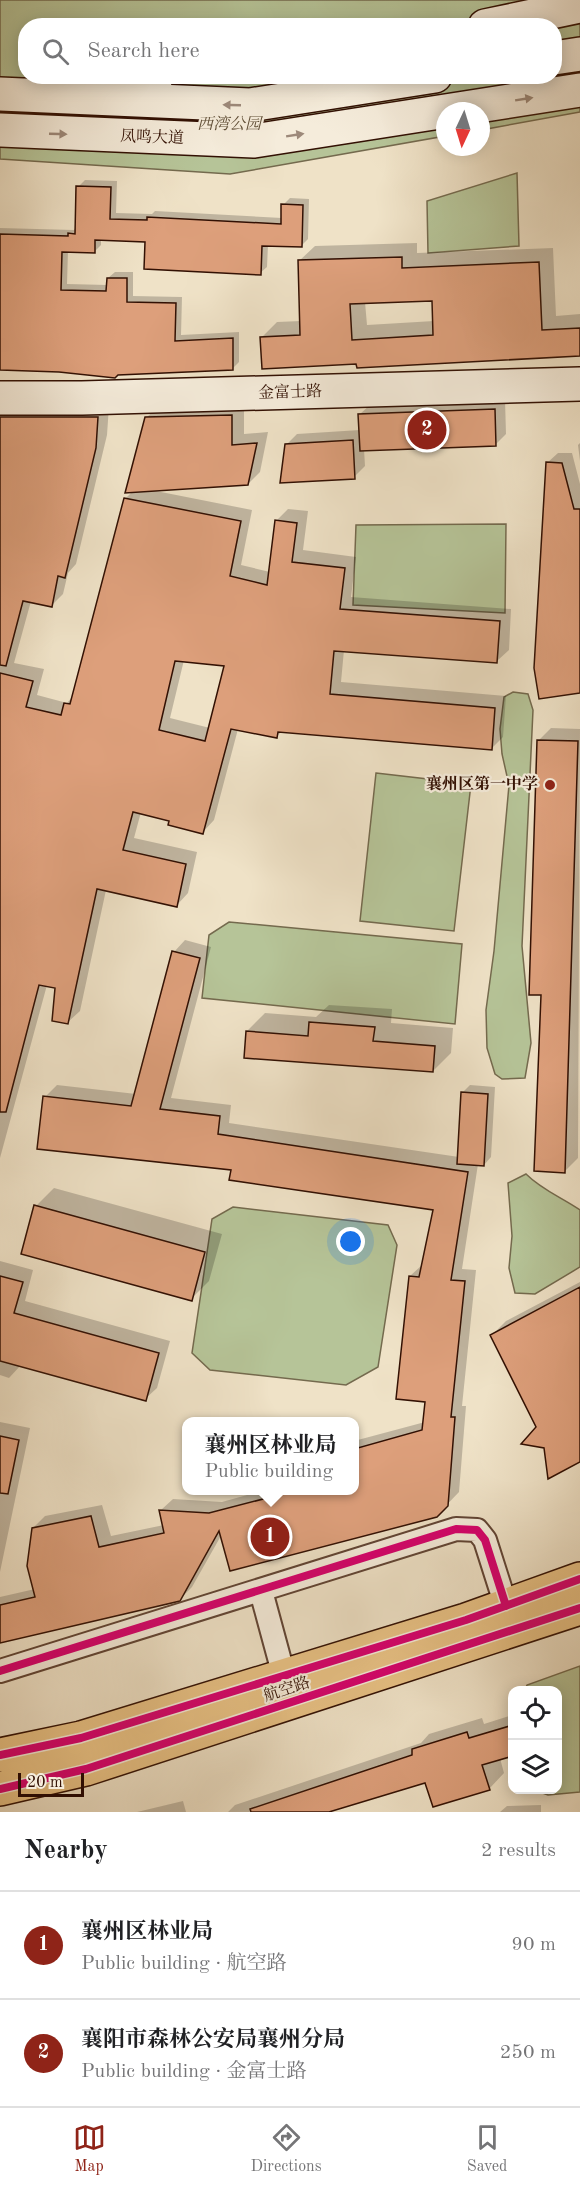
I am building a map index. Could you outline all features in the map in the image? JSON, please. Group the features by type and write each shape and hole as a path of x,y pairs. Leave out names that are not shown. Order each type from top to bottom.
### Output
{"main road":[{"path":"523,18 580,6"},
{"path":"562,57 580,54"},
{"path":"62,98 122,84"},
{"path":"0,94 250,105 384,84"},
{"name":"凤鸣大道","path":"0,130 254,141 580,90"},
{"name":"金富士路","path":"0,398 580,384"},
{"name":"航空路","path":"0,1755 81,1738 506,1606 580,1579"},
{"name":"航空路","path":"0,1789 86,1769 580,1608"}],"street":[{"path":"0,1671 456,1529 477,1530 486,1540 506,1606"},
{"path":"261,1591 284,1676"}],"green space":[{"name":"西湾公园","path":"0,0 580,0 580,112 490,128 490,102 436,102 436,138 230,174 0,159"},
{"path":"517,173 519,246 428,253 427,201"},
{"path":"506,524 505,613 353,605 356,525"},
{"path":"513,692 528,694 533,710 522,946 531,1043 525,1078 502,1079 495,1074 487,1048 486,1010 494,951 509,785 502,754 500,729 504,697"},
{"path":"376,773 471,784 454,931 360,921"},
{"path":"229,922 462,944 455,1024 202,998 209,935"},
{"path":"526,1174 545,1189 580,1210 580,1267 535,1294 515,1293 509,1268 512,1236 508,1183"},
{"path":"233,1207 388,1225 397,1245 378,1367 346,1385 210,1370 192,1353 212,1219"},
{"path":"580,1666 580,1792 562,1794 562,1686 527,1685"}],"building":[{"path":"76,186 111,187 110,219 147,220 147,217 281,224 281,204 303,205 302,247 262,246 261,275 144,269 145,242 95,240 95,253 62,252 61,290 106,291 107,278 127,278 127,302 176,303 175,341 233,338 233,370 118,375 115,378 59,372 0,370 0,234 68,236 68,233 75,234"},
{"path":"402,257 402,268 539,262 542,330 580,328 580,356 357,368 356,364 262,369 260,337 300,335 298,260","holes":["432,301 433,335 352,340 350,304"]},
{"path":"495,409 496,446 360,451 358,414"},
{"path":"232,415 232,445 257,443 248,485 125,493 145,417"},
{"path":"0,417 98,417 96,448 65,578 58,576 52,607 23,601 6,666 0,665"},
{"path":"353,440 355,479 280,483 285,444"},
{"path":"546,462 562,463 574,509 580,509 580,693 539,699 534,668"},
{"path":"124,498 241,521 230,576 267,585 275,520 297,523 292,562 345,568 340,609 500,621 497,663 334,651 330,694 495,708 492,750 278,732 277,738 231,729 203,834 168,825 169,821 133,812 123,850 186,864 177,907 97,889 68,1024 52,1021 55,988 39,985 6,1112 0,1112 0,673 33,681 26,707 61,715 64,703 70,704","holes":["175,661 224,666 205,741 159,730"]},
{"path":"537,740 578,741 565,1173 534,1171 541,995 529,995"},
{"path":"172,951 200,958 160,1109 220,1116 218,1134 468,1172 451,1280 465,1281 451,1417 455,1417 448,1506 437,1517 230,1571 219,1531 180,1601 0,1643 0,1605 35,1597 27,1566 32,1528 91,1516 99,1547 164,1533 159,1510 209,1513 279,1495 359,1495 359,1448 422,1430 425,1402 396,1399 409,1276 419,1277 433,1210 229,1180 231,1170 37,1149 43,1096 131,1106"},
{"path":"309,1022 375,1027 373,1041 435,1046 433,1072 244,1058 246,1031 308,1036"},
{"path":"461,1092 488,1094 484,1166 457,1164"},
{"path":"34,1205 205,1252 192,1301 21,1254"},
{"path":"0,1276 23,1282 14,1313 159,1353 146,1401 0,1361"},
{"path":"580,1287 580,1462 548,1479 544,1448 521,1444 536,1427 490,1335"},
{"path":"0,1436 19,1440 8,1494 0,1493"},
{"path":"508,1726 508,1757 482,1765 490,1790 433,1807 425,1783 329,1812 251,1812 250,1809 412,1755 412,1749 467,1732 469,1738"}],"cycle path":[{"path":"0,1671 456,1529 477,1530 485,1540 506,1606"},
{"path":"0,1755 81,1738 466,1620 580,1579"},
{"path":"0,1789 86,1769 580,1608"}],"place":[{"name":"襄阳市森林公安局襄州分局","path":"427,430"},
{"name":"襄州区第一中学","path":"550,785"},
{"name":"襄州区林业局","path":"270,1537"}]}
